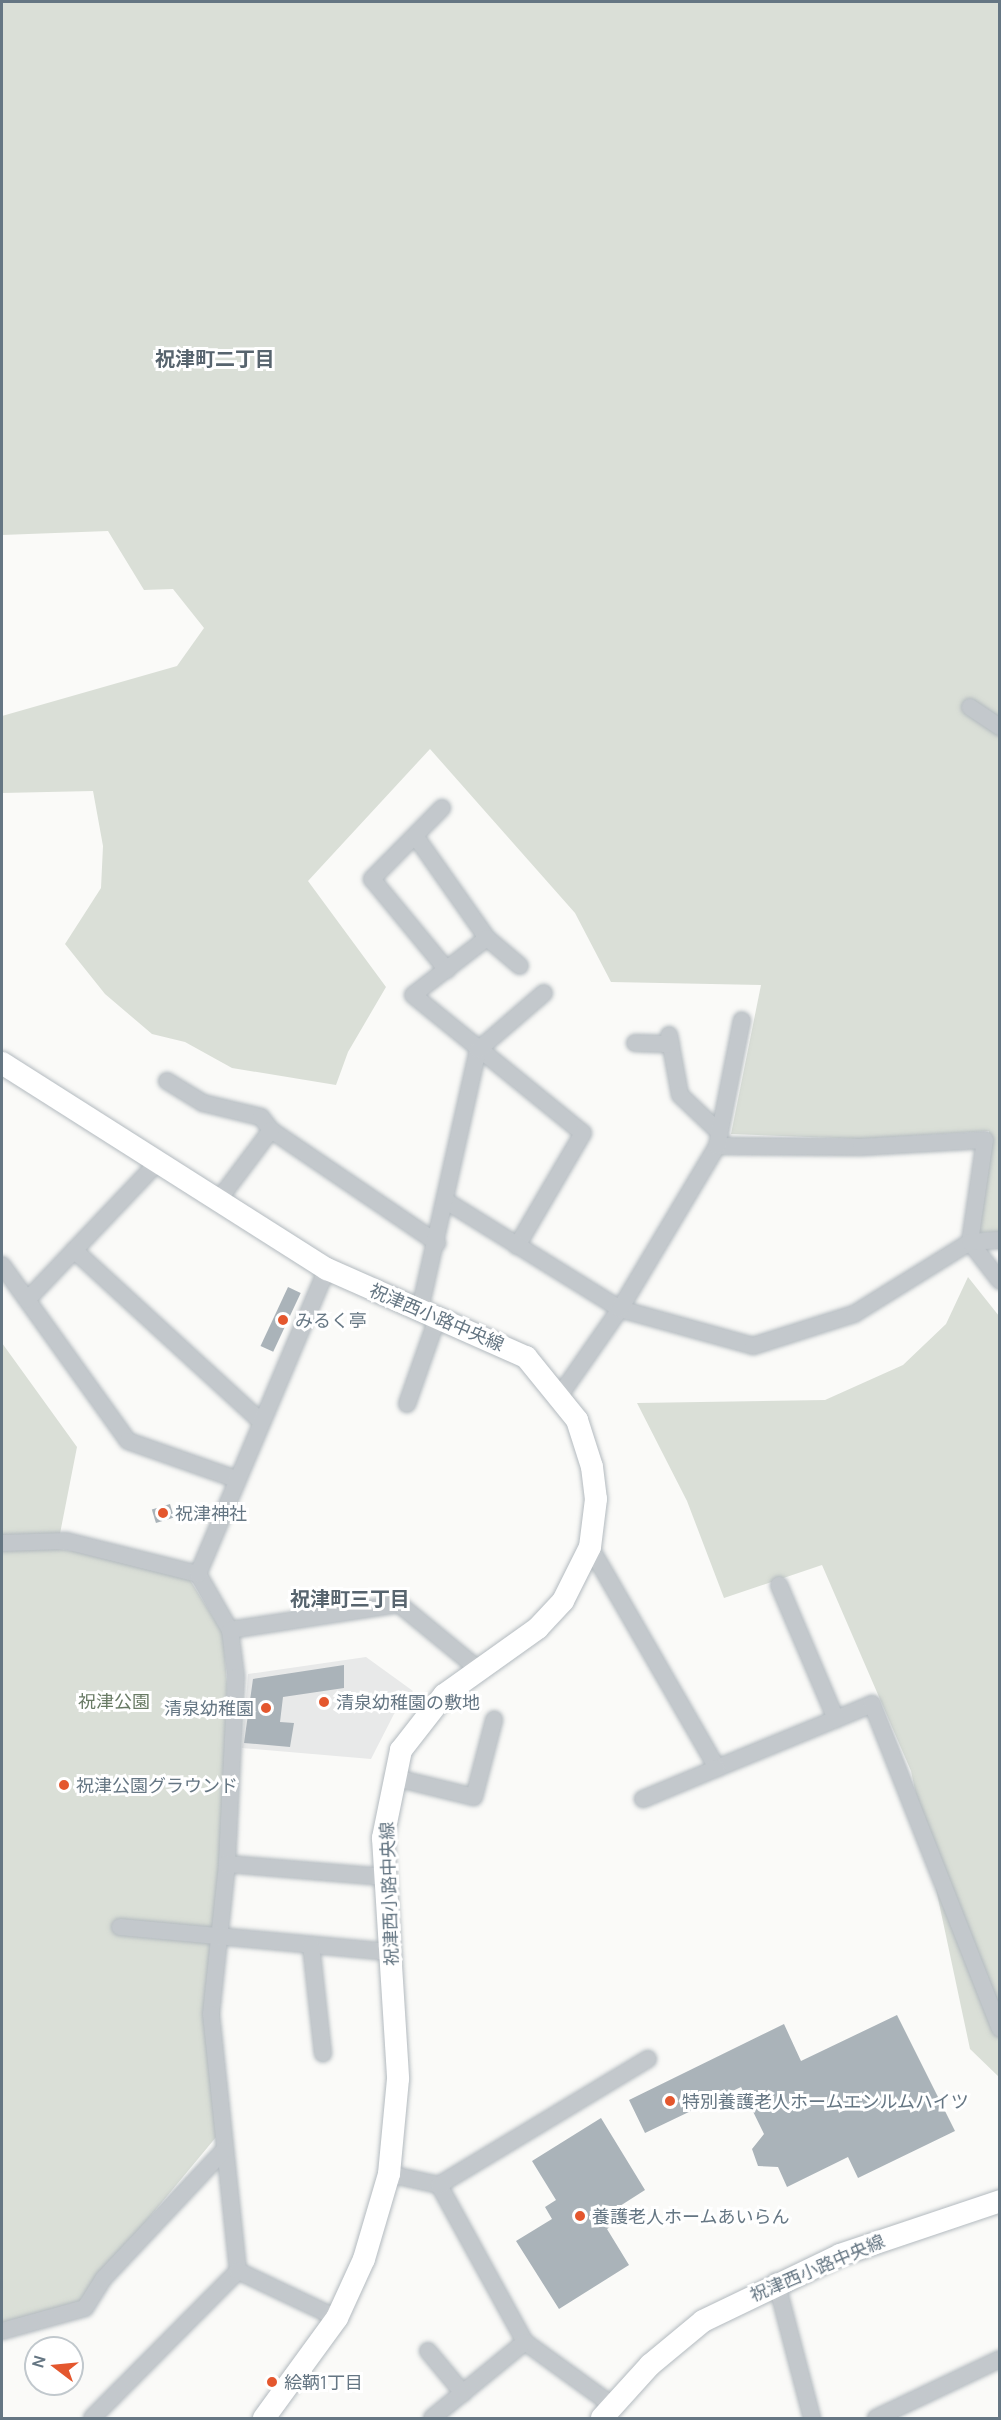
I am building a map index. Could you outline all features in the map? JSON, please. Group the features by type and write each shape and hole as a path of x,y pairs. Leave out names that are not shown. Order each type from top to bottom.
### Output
{"main road":[{"name":"祝津西小路中央線","path":"2,1063 217,1202 327,1269 429,1312 526,1358 560,1395 578,1420 592,1467 596,1499 590,1547 550,1616 477,1668 444,1695 414,1730 392,1777 383,1838 398,2079 389,2174 364,2259 337,2318 264,2418"},
{"name":"祝津西小路中央線","path":"607,2412 703,2321 776,2281 999,2201"}],"street":[{"path":"970,707 999,728"},
{"path":"442,808 416,837 372,879 447,969"},
{"path":"416,837 487,938 520,966"},
{"path":"487,938 413,995 583,1133 517,1246"},
{"path":"407,1404 429,1312 437,1243 478,1050 544,993"},
{"path":"560,1395 620,1309 719,1139 742,1020"},
{"path":"635,1043 670,1040 680,1095 719,1139 861,1147 985,1140 970,1242 999,1281"},
{"path":"167,1081 203,1103 261,1117 270,1130 437,1243"},
{"path":"217,1202 270,1130"},
{"path":"27,1300 157,1163"},
{"path":"446,1201 620,1309 753,1346 854,1314 970,1242 999,1240"},
{"path":"74,1250 262,1422"},
{"path":"2,1265 128,1442 236,1479"},
{"path":"198,1574 236,1479 327,1269"},
{"path":"2,1543 66,1541 198,1574 230,1630 236,1677 227,1864 221,1938 211,2014 238,2271"},
{"path":"590,1547 717,1768"},
{"path":"779,1584 836,1719"},
{"path":"230,1630 399,1604 477,1668"},
{"path":"643,1799 872,1704 999,2029"},
{"path":"392,1777 474,1797 494,1720"},
{"path":"227,1864 385,1877"},
{"path":"120,1927 390,1952"},
{"path":"311,1945 323,2053"},
{"path":"389,2174 439,2185 648,2060"},
{"path":"2,2331 85,2308 103,2279 224,2150"},
{"path":"439,2185 525,2342 607,2412"},
{"path":"238,2271 337,2318"},
{"path":"92,2418 238,2271"},
{"path":"776,2281 812,2418"},
{"path":"432,2418 525,2342"},
{"path":"428,2351 463,2393"},
{"path":"876,2418 999,2359"}],"shaded area":[{"name":"清泉幼稚園の敷地","path":"366,1657 413,1691 394,1714 371,1759 242,1748 248,1674"}],"green space":[{"path":"2,2 999,2 999,1232 978,1233 989,1131 860,1139 731,1134 761,985 611,982 575,913 430,749 308,881 386,987 348,1052 336,1085 232,1068 185,1042 152,1034 105,994 65,944 101,888 103,846 93,791 2,793 2,716 177,666 204,628 173,589 144,590 108,531 2,535"},
{"path":"968,1277 999,1316 999,2077 970,2049 911,1771 822,1565 724,1598 687,1501 637,1403 825,1400 903,1365 946,1324"},
{"name":"祝津公園","path":"2,1343 77,1447 57,1549 98,1554 190,1580 223,1633 227,1683 217,2136 79,2302 2,2325"}],"building":[{"name":"みるく亭","path":"288,1287 301,1293 273,1352 261,1346"},
{"name":"祝津神社","path":"170,1504 174,1517 156,1523 152,1510"},
{"name":"清泉幼稚園","path":"344,1665 344,1688 283,1697 280,1722 294,1723 290,1747 244,1743 253,1679"},
{"name":"特別養護老人ホームエンルムハイツ","path":"897,2015 955,2131 858,2178 848,2157 787,2187 778,2167 758,2166 752,2149 764,2134 741,2087 645,2133 629,2100 784,2024 801,2061"},
{"name":"養護老人ホームあいらん","path":"601,2118 645,2190 609,2213 615,2224 607,2229 629,2265 559,2309 516,2241 552,2219 545,2207 556,2200 532,2161"}],"place":[{"name":"みるく亭","path":"283,1320"},
{"name":"祝津神社","path":"163,1513"},
{"name":"清泉幼稚園の敷地","path":"324,1702"},
{"name":"清泉幼稚園","path":"266,1708"},
{"name":"祝津公園グラウンド","path":"64,1785"},
{"name":"特別養護老人ホームエンルムハイツ","path":"670,2101"},
{"name":"養護老人ホームあいらん","path":"580,2216"},
{"name":"絵鞆1丁目","path":"272,2382"}],"district":[{"name":"祝津町二丁目","path":"215,358"},
{"name":"祝津町三丁目","path":"350,1598"}]}
